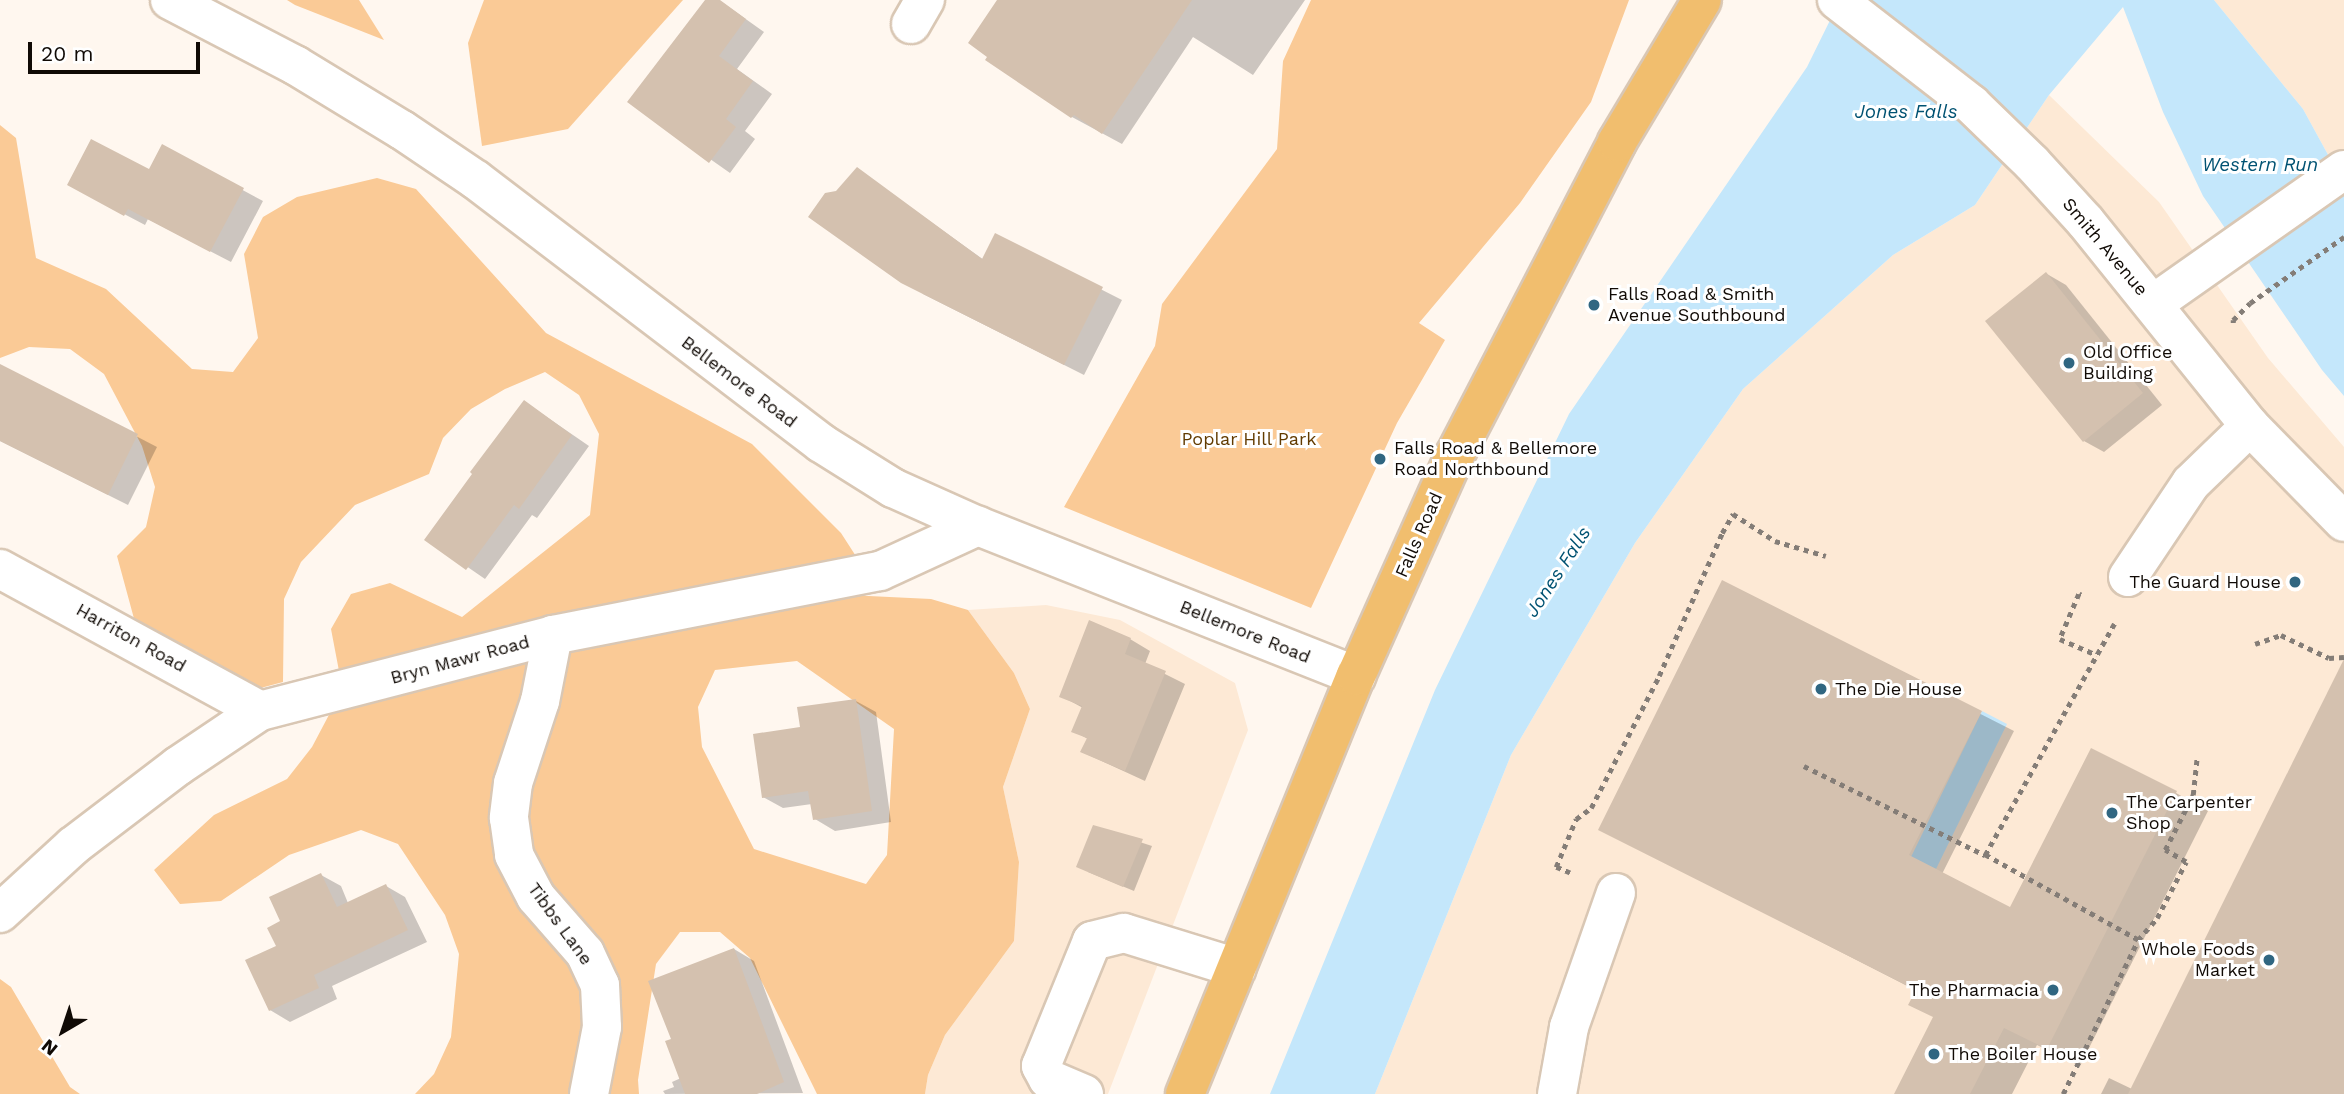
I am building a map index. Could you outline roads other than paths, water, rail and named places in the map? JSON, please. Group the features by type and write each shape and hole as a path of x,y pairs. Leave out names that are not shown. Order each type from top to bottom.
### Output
{"main road":[{"name":"Falls Road","path":"1185,1094 1356,676 1461,443 1617,142 1702,0"}],"street":[{"name":"Bellemore Road","path":"170,0 295,65 402,130 476,180 821,443 893,488 978,526 1356,676"},
{"name":"Smith Avenue","path":"1837,0 1971,104 2085,221 2250,426 2344,522"},
{"path":"2153,304 2344,170"},
{"path":"2129,577 2191,482 2250,426"},
{"name":"Bryn Mawr Road","path":"0,913 84,838 178,766 260,711 553,635 880,571 978,526"},
{"name":"Harriton Road","path":"0,569 260,711"},
{"name":"Tibbs Lane","path":"553,635 540,701 513,783 509,818 514,855 536,897 585,953 600,985 601,1027 589,1094"},
{"path":"1557,1094 1569,1027 1616,893"},
{"path":"1084,1094 1048,1079 1041,1066 1092,941 1124,933 1237,968"}],"water":[{"name":"Jones Falls","path":"1840,0 2214,0 2303,109 2344,184 2344,396 2322,370 2203,196 2163,112 2123,7 2049,95 1975,205 1893,255 1743,389 1635,543 1511,755 1375,1094 1270,1094 1435,690 1569,414 1807,67"},
{"path":"1982,711 2007,724 1936,869 1911,857"}],"place":[{"name":"Falls Road & Smith Avenue Southbound","path":"1594,305"},
{"name":"Old Office Building","path":"2069,363"},
{"name":"Falls Road & Bellemore Road Northbound","path":"1380,459"},
{"name":"The Guard House","path":"2295,582"},
{"name":"The Die House","path":"1821,689"},
{"name":"The Carpenter Shop","path":"2112,813"},
{"name":"Whole Foods Market","path":"2269,960"},
{"name":"The Pharmacia","path":"2053,990"},
{"name":"The Boiler House","path":"1934,1054"}],"water label":[{"name":"Western Run","path":"2260,165"}],"park label":[{"name":"Poplar Hill Park","path":"1249,439"}]}
